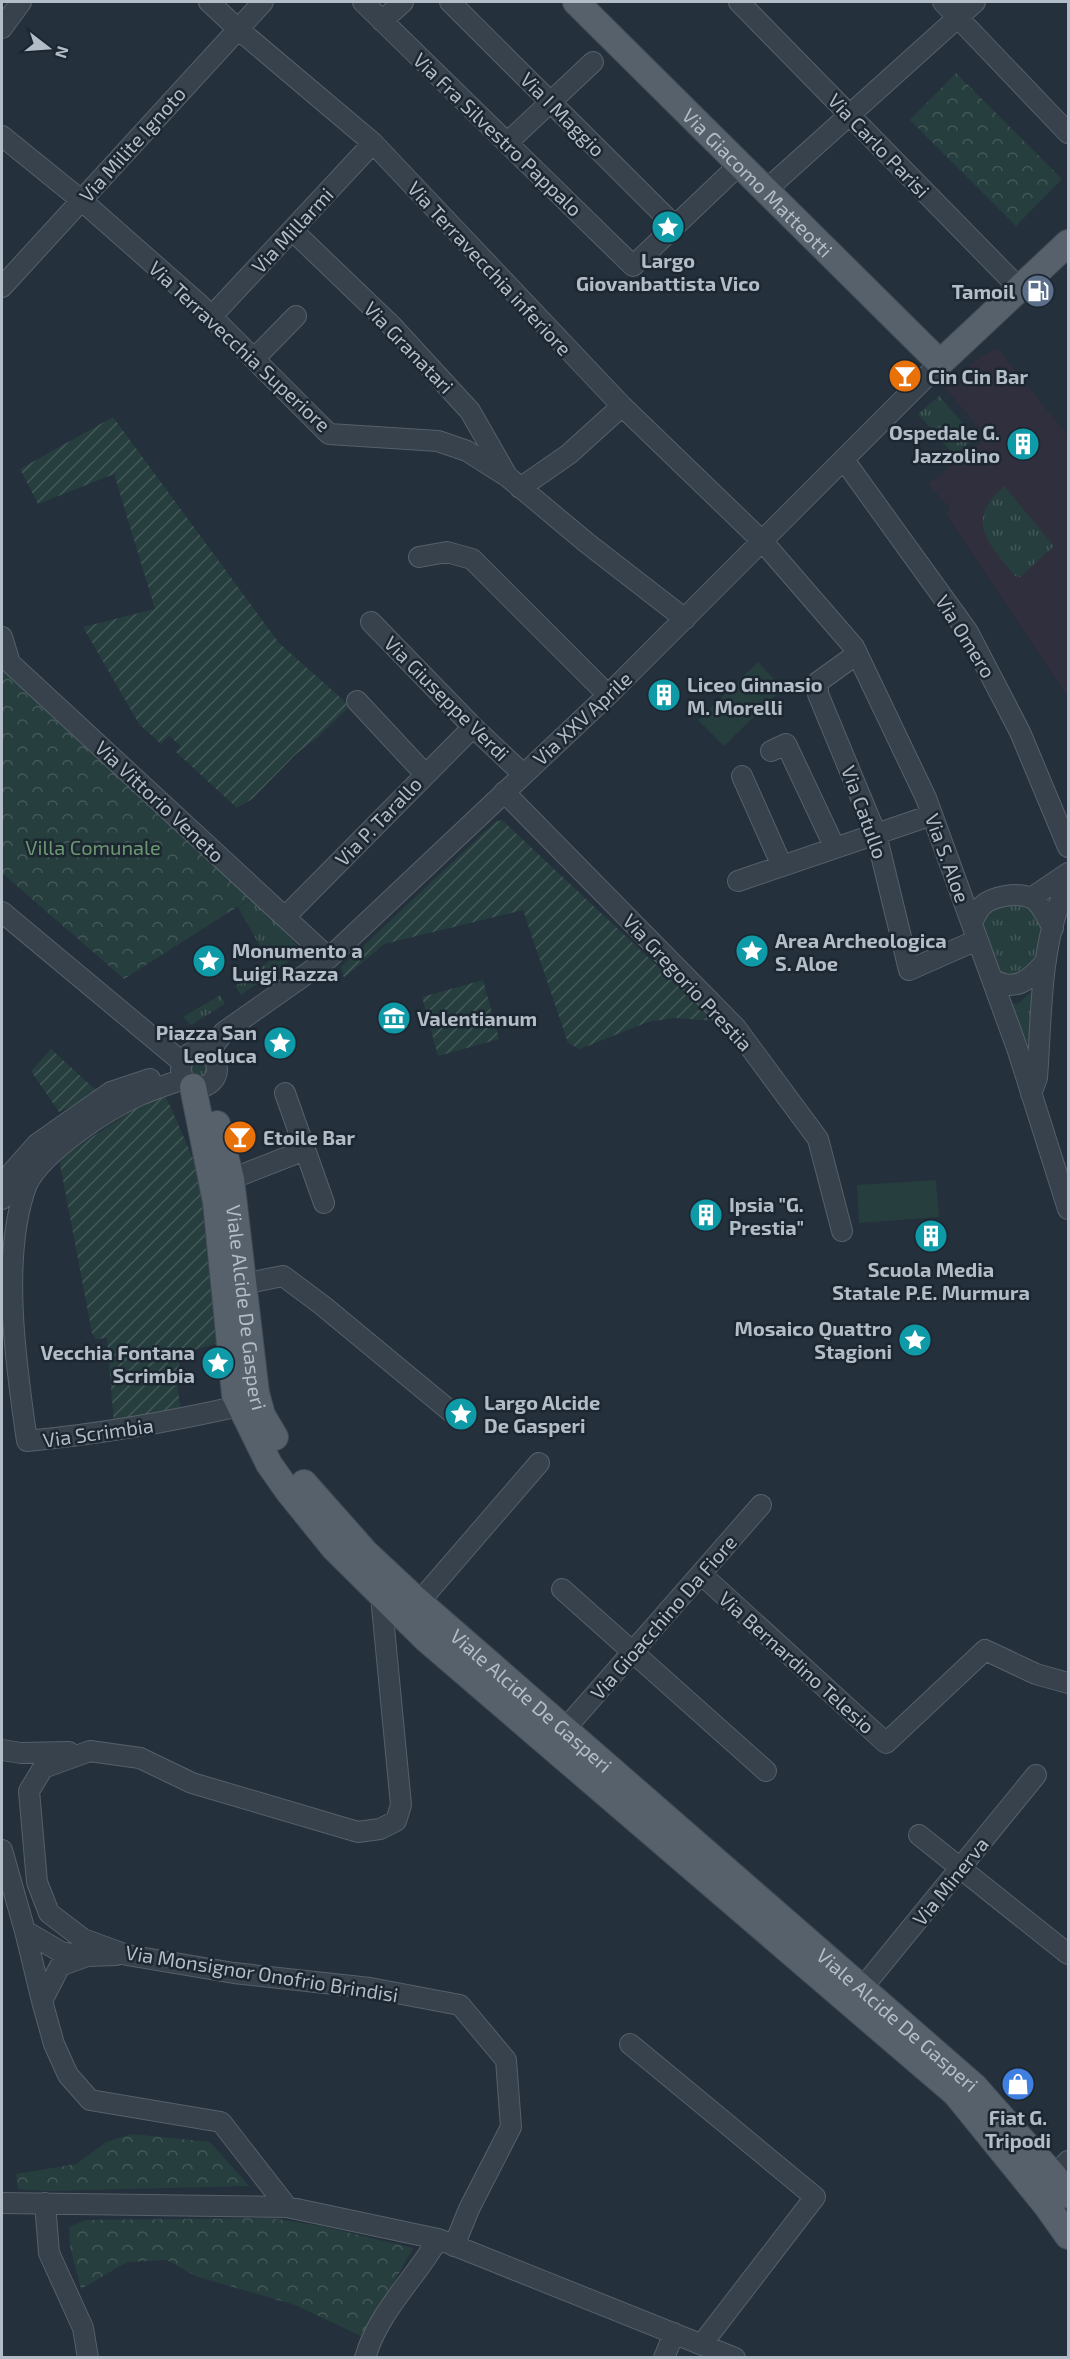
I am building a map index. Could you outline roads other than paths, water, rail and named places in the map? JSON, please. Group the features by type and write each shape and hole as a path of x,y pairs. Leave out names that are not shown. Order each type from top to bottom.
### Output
{"main road":[{"name":"Via Giacomo Matteotti","path":"576,2 940,363"},
{"path":"940,363 1068,243"},
{"name":"Viale Alcide De Gasperi","path":"190,1076 217,1125 231,1179 256,1393 262,1414 298,1476 366,1553 419,1602 974,2086 1064,2178"},
{"name":"Viale Alcide De Gasperi","path":"190,1076 216,1202 235,1395 269,1464 288,1491 334,1548 427,1640 956,2094 1046,2205 1068,2236"}],"street":[{"path":"2,28 21,2"},
{"name":"Via Terravecchia inferiore","path":"209,2 373,143 622,406 764,542"},
{"name":"Via Milite Ignoto","path":"2,287 263,2"},
{"name":"Via Fra Silvestro Pappalo","path":"363,2 633,266 675,226"},
{"path":"382,21 403,2"},
{"name":"Via I Maggio","path":"450,2 675,226"},
{"name":"Via Carlo Parisi","path":"739,2 1019,288"},
{"path":"943,2 1068,133"},
{"path":"766,190 975,2"},
{"path":"507,142 592,62"},
{"name":"Via Terravecchia Superiore","path":"2,136 81,200 211,317 329,434 438,441 467,451 514,483 685,619"},
{"name":"Via Millarmi","path":"211,317 373,143"},
{"path":"675,226 740,164"},
{"name":"Via Granatari","path":"291,230 392,326 470,411 514,483"},
{"path":"254,359 296,316"},
{"name":"Via XXV Aprile","path":"208,1053 224,1032 329,958 608,695 764,542 940,363"},
{"path":"514,483 569,454 622,406"},
{"name":"Via Omero","path":"844,460 968,632 1020,732 1047,795 1065,821 1068,847"},
{"name":"Via S. Aloe","path":"764,542 854,647 932,815 992,978 1068,1209"},
{"path":"419,557 447,552 472,559 608,695"},
{"name":"Via Giuseppe Verdi","path":"371,622 473,727 523,774"},
{"name":"Via Vittorio Veneto","path":"2,638 6,658 329,958"},
{"name":"Via Catullo","path":"857,654 818,682 818,694 876,834 909,969 975,931"},
{"path":"357,701 425,774"},
{"name":"Via P. Tarallo","path":"285,917 473,727"},
{"path":"771,751 786,744 835,848"},
{"path":"742,776 782,866"},
{"name":"Via Gregorio Prestia","path":"504,792 736,1028 818,1139 842,1232"},
{"path":"738,881 932,815"},
{"path":"1031,898 1068,873"},
{"path":"1031,1094 1037,1078 1046,961 1060,901 1068,884"},
{"path":"975,931 981,906 993,899 1011,896 1031,898 1040,905 1053,928"},
{"path":"2,912 190,1076"},
{"path":"992,978 1003,986 1013,986 1027,980 1046,961"},
{"path":"2,1199 5,1187 14,1171 37,1144 111,1092 190,1076 217,1074 213,1057 202,1051 190,1053 190,1076"},
{"path":"6,1335 15,1214 27,1183 50,1155 87,1126 140,1095 190,1076"},
{"path":"285,1093 324,1203"},
{"path":"231,1179 305,1150"},
{"path":"243,1284 283,1275 461,1420"},
{"name":"Via Scrimbia","path":"6,1335 27,1441 89,1435 157,1424 239,1406"},
{"path":"419,1602 539,1463"},
{"name":"Via Gioacchino Da Fiore","path":"565,1729 761,1506"},
{"name":"Via Bernardino Telesio","path":"701,1574 886,1743 985,1650 1036,1674 1068,1683"},
{"path":"562,1589 766,1771"},
{"name":"Via Monsignor Onofrio Brindisi","path":"365,2358 369,2346 396,2298 446,2243 469,2209 511,2127 506,2060 460,2005 370,1988 234,1973 127,1955 83,1939 49,1913 38,1882 29,1791 43,1768 90,1751 140,1758 192,1783 358,1832 380,1829 396,1821 401,1805 381,1596"},
{"path":"2,1750 21,1753 90,1751"},
{"name":"Via Minerva","path":"863,1987 1036,1775"},
{"path":"919,1835 1068,1954"},
{"path":"2,1850 54,2044 68,2075 90,2100 221,2122 287,2207"},
{"path":"25,1931 61,1953 87,1956 127,1955"},
{"path":"42,2001 60,1966 87,1956"},
{"path":"630,2044 815,2197 702,2344"},
{"path":"2,2203 287,2207 446,2243 735,2358"},
{"path":"45,2203 50,2253 83,2328 88,2358"},
{"path":"664,2358 674,2333"}],"place":[{"name":"Largo Giovanbattista Vico","path":"668,227"},
{"name":"Tamoil","path":"1038,291"},
{"name":"Cin Cin Bar","path":"905,376"},
{"name":"Ospedale G. Jazzolino","path":"1023,444"},
{"name":"Liceo Ginnasio M. Morelli","path":"664,695"},
{"name":"Area Archeologica S. Aloe","path":"752,951"},
{"name":"Monumento a Luigi Razza","path":"209,961"},
{"name":"Valentianum","path":"394,1018"},
{"name":"Piazza San Leoluca","path":"280,1043"},
{"name":"Etoile Bar","path":"240,1137"},
{"name":"Ipsia \"G. Prestia\"","path":"706,1215"},
{"name":"Scuola Media Statale P.E. Murmura","path":"931,1236"},
{"name":"Mosaico Quattro Stagioni","path":"915,1340"},
{"name":"Vecchia Fontana Scrimbia","path":"218,1363"},
{"name":"Largo Alcide De Gasperi","path":"461,1414"},
{"name":"Fiat G. Tripodi","path":"1018,2084"}],"park label":[{"name":"Villa Comunale","path":"93,847"}]}
